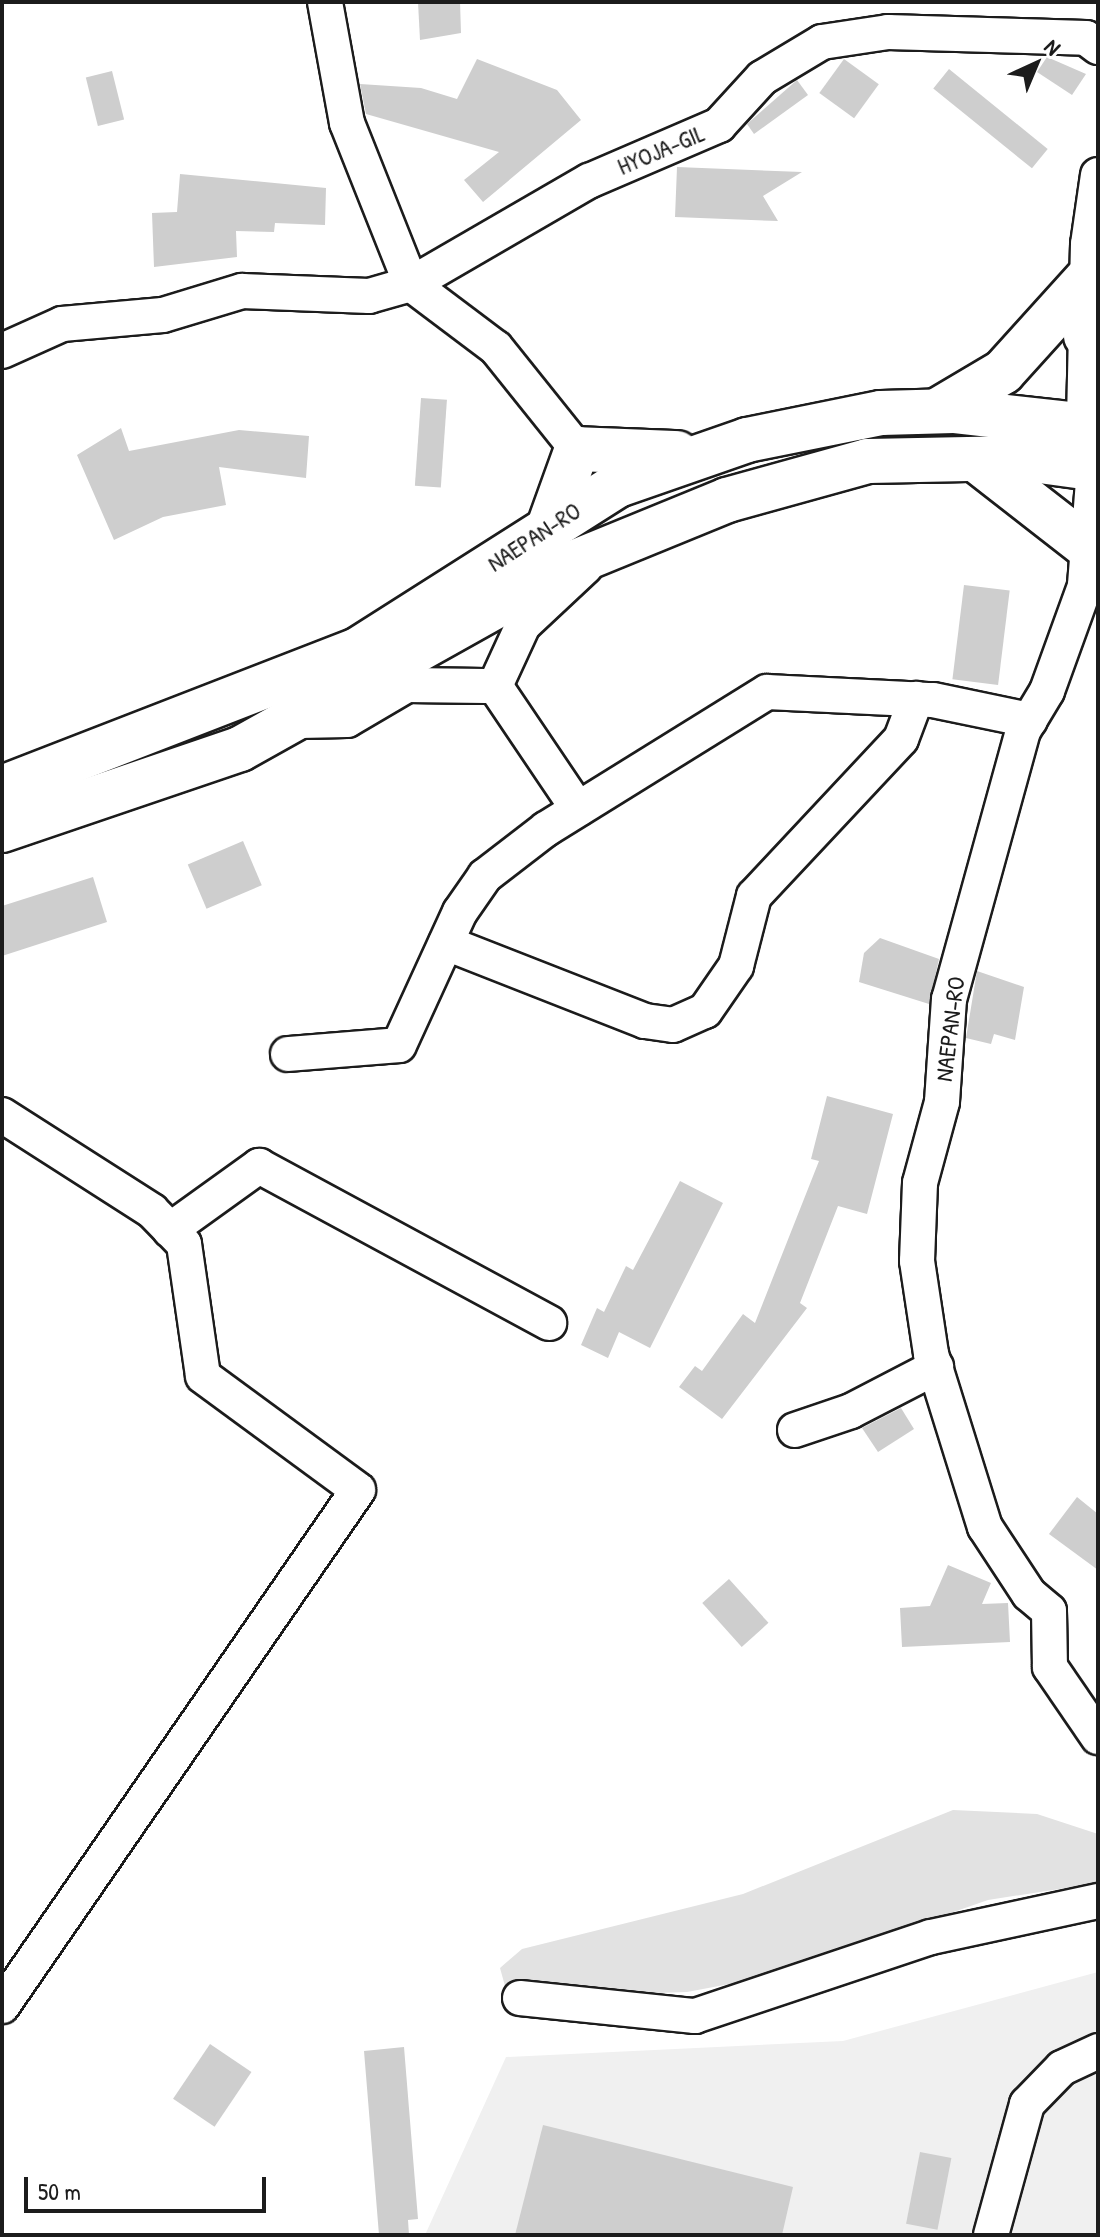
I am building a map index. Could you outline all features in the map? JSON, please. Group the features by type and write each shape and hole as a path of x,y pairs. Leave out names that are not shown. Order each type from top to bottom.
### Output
{"street":[{"path":"325,2 347,123 411,284 496,348 577,449 652,455 719,449"},
{"name":"HYOJA-GIL","path":"2,351 62,324 163,315 242,291 369,296 411,284 589,181 719,125 762,78 822,42 888,32 1086,38 1098,47"},
{"path":"1093,447 1092,344 1087,279 1098,175"},
{"path":"937,411 1003,372 1087,279"},
{"name":"NAEPAN-RO","path":"2,788 356,651 550,524 618,485 719,449 819,422 937,411 1093,447"},
{"name":"NAEPAN-RO","path":"2,830 171,776 299,721 499,601 600,550 785,481 868,461 975,459 1093,447"},
{"name":"NAEPAN-RO","path":"1093,447 1093,544 1085,586 1030,720 949,999 942,1102 920,1183 917,1261 936,1367 985,1527 1029,1594 1049,1611 1050,1667 1098,1737"},
{"path":"550,524 577,449"},
{"path":"975,459 1093,544"},
{"path":"495,686 523,625 600,550"},
{"path":"299,721 347,720 407,685 495,686"},
{"path":"495,686 578,809"},
{"path":"288,1054 399,1045 446,943 485,876 578,809 767,692 916,699 1030,720"},
{"path":"446,943 645,1021 673,1025 705,1011 736,966 754,896 901,739 916,699"},
{"path":"2,1115 170,1230 184,1244 203,1376 358,1490 2,2006"},
{"path":"170,1230 259,1166 549,1323"},
{"path":"795,1430 851,1411 936,1367"},
{"path":"520,1998 695,2016 931,1937 1098,1901"},
{"path":"991,2235 1027,2104 1062,2068 1098,2051"}],"shaded area":[{"path":"953,1810 1037,1814 1098,1834 1098,1883 988,1900 766,1977 687,1992 593,1995 505,1986 500,1968 522,1949 743,1894"},
{"path":"1098,1972 1098,2235 425,2235 506,2057 843,2041"}],"building":[{"path":"418,2 460,2 461,33 420,40"},
{"path":"1047,57 1086,74 1072,95 1037,72"},
{"path":"477,59 557,90 581,120 483,202 464,180 499,152 366,114 360,84 421,88 457,99"},
{"path":"844,59 879,84 854,118 819,93"},
{"path":"949,69 1048,149 1032,168 933,88"},
{"path":"112,71 124,120 98,126 86,78"},
{"path":"797,80 808,95 754,134 747,124"},
{"path":"677,167 802,172 763,196 778,221 675,217"},
{"path":"180,174 326,188 325,225 275,223 274,232 236,231 237,257 154,267 152,213 177,212"},
{"path":"421,398 447,400 441,488 415,486"},
{"path":"121,428 129,451 239,430 309,436 306,478 219,467 226,505 163,517 114,540 77,455"},
{"path":"964,585 1010,591 998,685 952,679"},
{"path":"243,841 262,885 207,909 188,864"},
{"path":"93,877 107,922 2,956 2,906"},
{"path":"880,938 939,959 929,1004 859,982 864,953"},
{"path":"977,971 1024,987 1015,1040 994,1034 991,1044 966,1038"},
{"path":"827,1096 893,1114 867,1214 838,1206 800,1303 807,1308 722,1419 679,1387 695,1366 702,1371 743,1314 755,1323 819,1161 811,1159"},
{"path":"680,1181 723,1203 650,1348 619,1332 608,1358 581,1345 597,1308 604,1312 626,1266 633,1270"},
{"path":"901,1408 914,1429 878,1452 862,1428"},
{"path":"1077,1497 1098,1514 1098,1570 1049,1534"},
{"path":"948,1565 991,1583 982,1604 1008,1603 1010,1642 902,1647 900,1608 930,1606"},
{"path":"729,1579 768,1623 742,1647 702,1603"},
{"path":"210,2044 251,2072 215,2127 173,2099"},
{"path":"404,2047 418,2219 408,2220 409,2235 379,2235 364,2051"},
{"path":"543,2125 793,2187 782,2235 515,2235"},
{"path":"920,2152 951,2158 937,2230 906,2224"}]}
